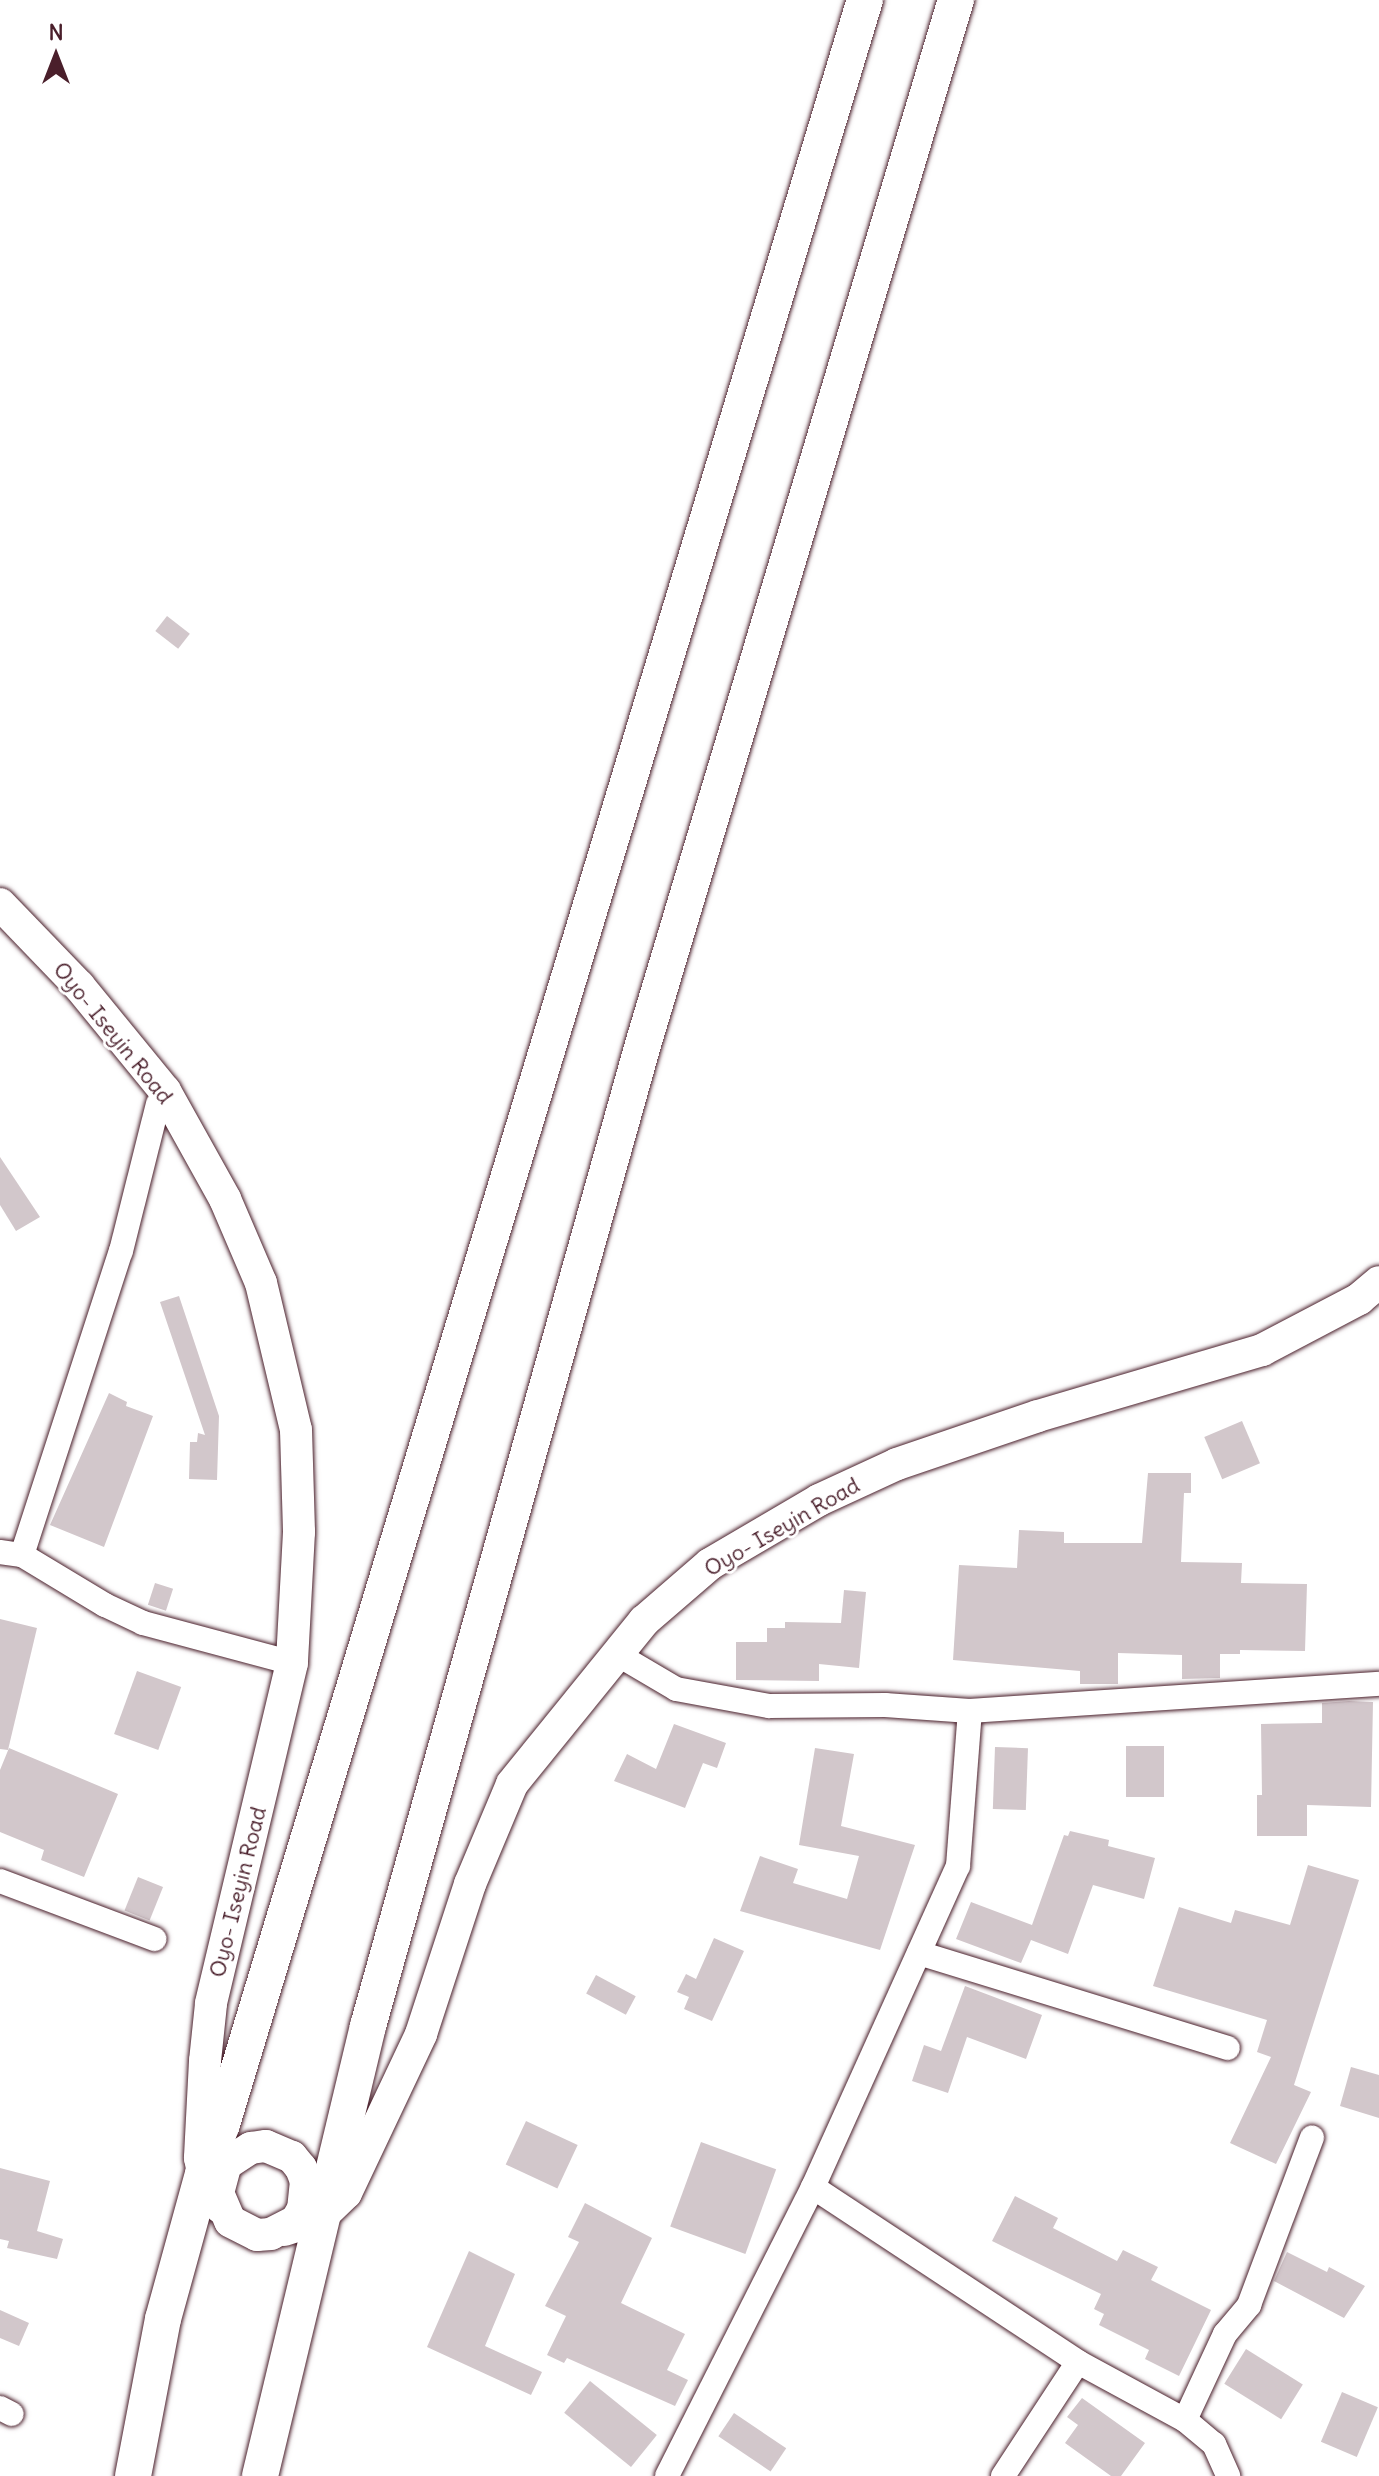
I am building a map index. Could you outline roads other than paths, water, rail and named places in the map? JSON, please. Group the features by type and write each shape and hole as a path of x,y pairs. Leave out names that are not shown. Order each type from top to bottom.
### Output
{"highway":[{"path":"133,2476 163,2319 227,2162 222,2124 865,0"},
{"path":"260,2476 368,2026 644,1041 956,0"}],"main road":[{"name":"Oyo- Iseyin Road","path":"0,904 79,986 165,1091 225,1199 261,1283 296,1430 299,1532 292,1663 211,2004 205,2061 200,2117 227,2162"},
{"name":"Oyo- Iseyin Road","path":"320,2218 346,2193 421,2034 470,1884 512,1784 644,1621 710,1564 819,1500 911,1459 1038,1416 1262,1350 1359,1299 1379,1282"},
{"path":"205,2061 213,2106 222,2124 227,2162 221,2208 230,2221 257,2235 320,2218 299,2169 266,2146 227,2162"},
{"path":"299,2169 316,2156 361,2141 379,2127"},
{"path":"284,2230 303,2209 299,2169"}],"street":[{"path":"158,1104 121,1251 11,1553 143,1623 292,1663"},
{"path":"615,1653 676,1689 769,1706 885,1705 970,1711 1379,1684"},
{"path":"667,2476 813,2187 958,1866 970,1711"},
{"path":"0,1881 154,1939"},
{"path":"919,1953 1228,2048"},
{"path":"1185,2420 1225,2334 1249,2305 1312,2137"},
{"path":"813,2187 1078,2362 1185,2420 1214,2444 1228,2476"},
{"path":"1003,2476 1078,2362"}]}
